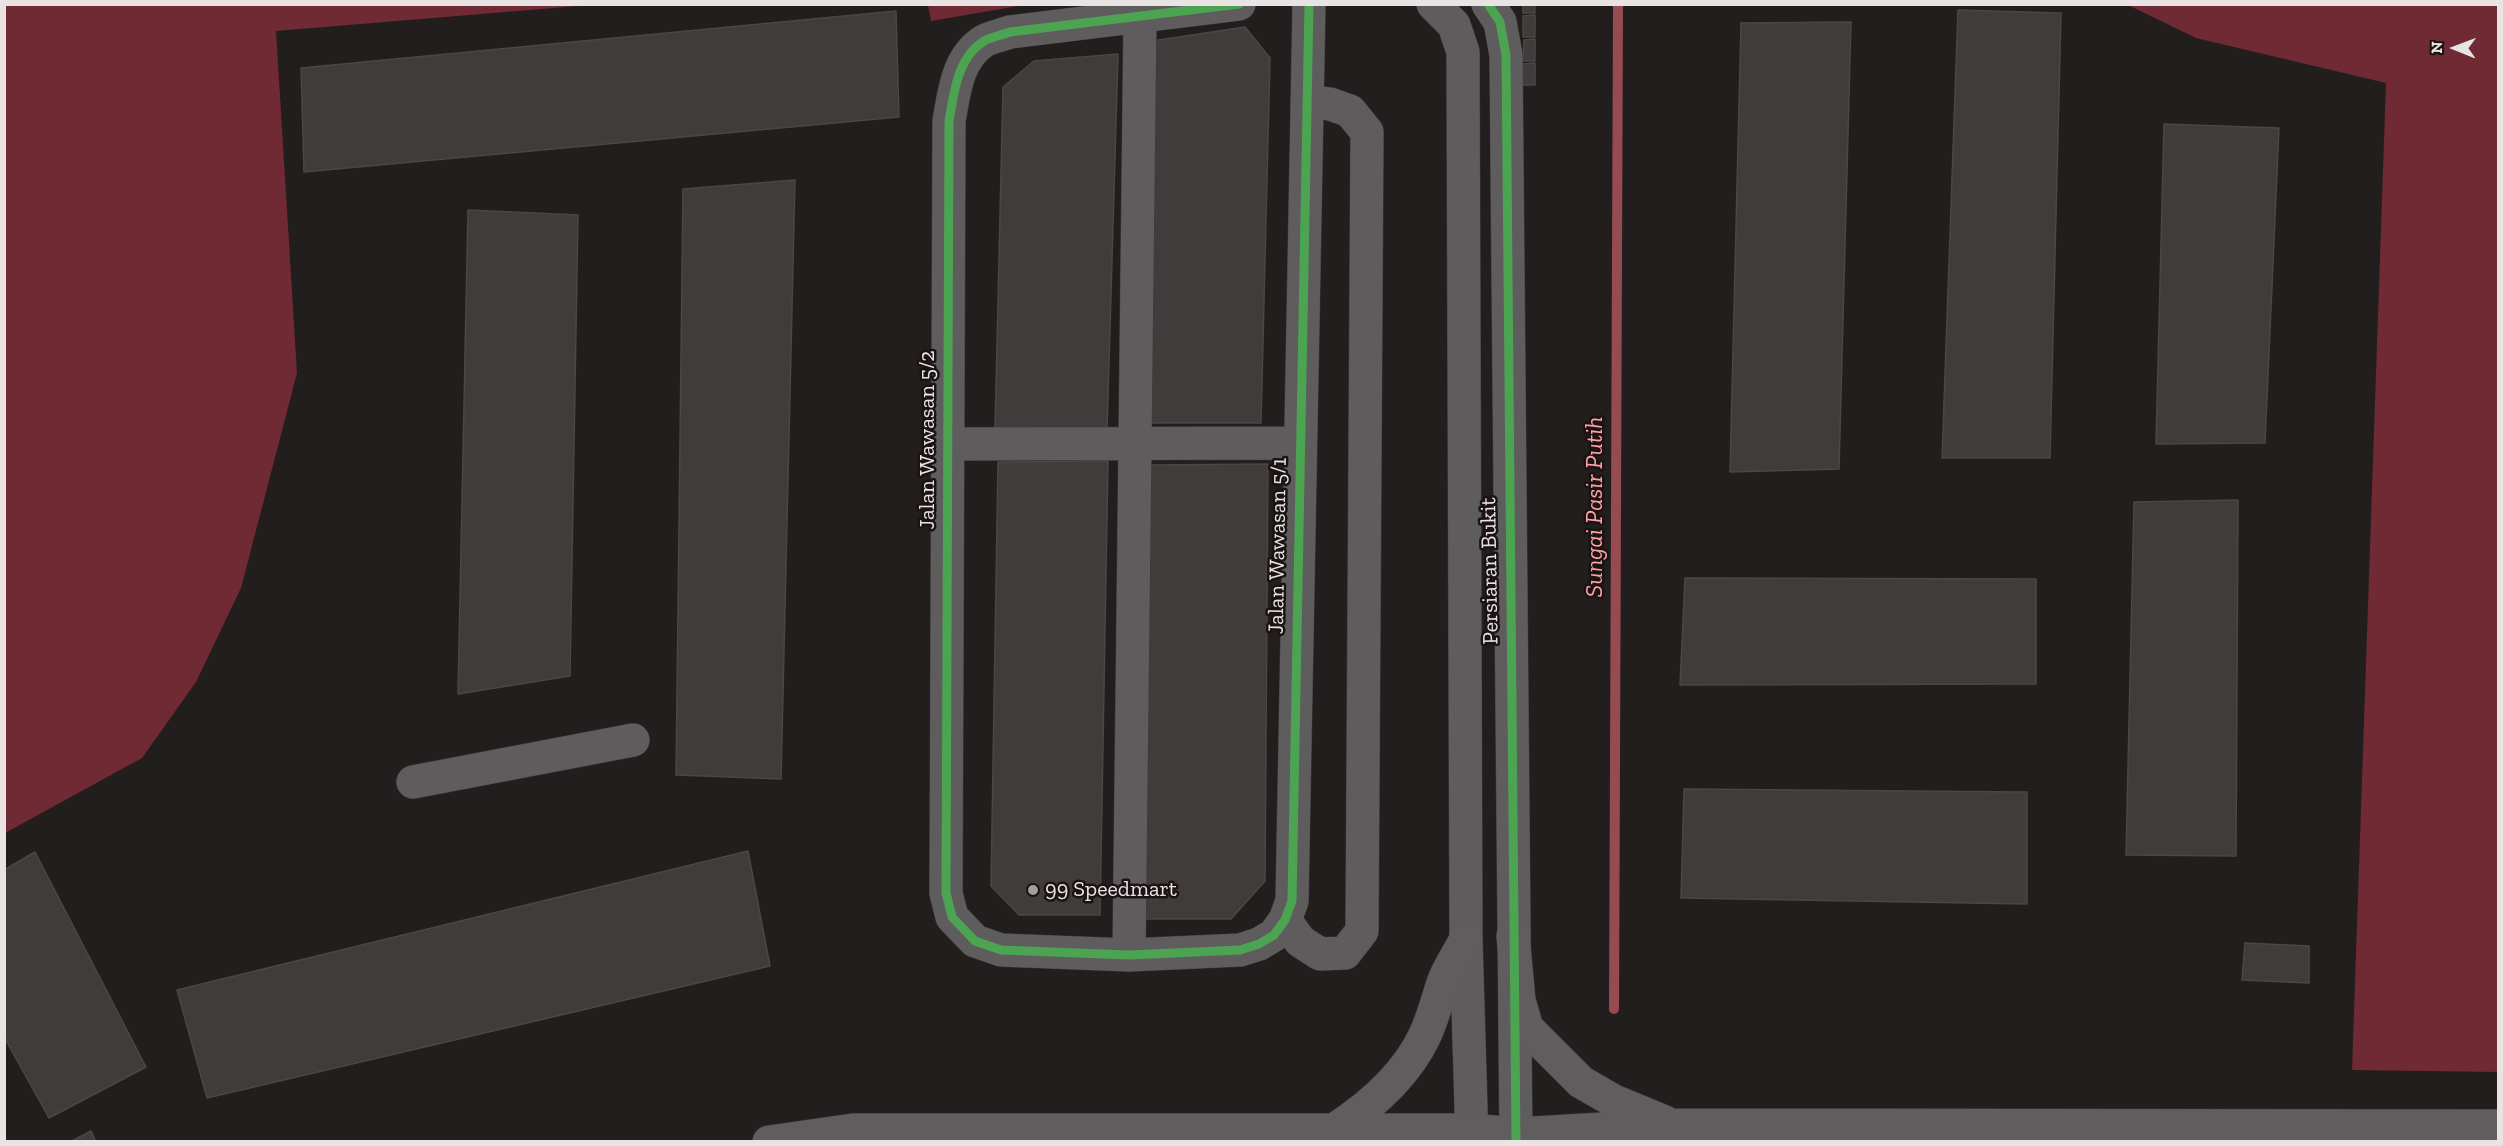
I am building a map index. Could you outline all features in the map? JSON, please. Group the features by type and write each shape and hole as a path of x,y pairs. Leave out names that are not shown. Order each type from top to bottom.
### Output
{"main road":[{"path":"1513,936 1519,999 1527,1028 1581,1082 1614,1101 1671,1125"},
{"path":"1334,1130 1363,1112 1409,1063 1424,1038 1436,1011 1444,981 1466,939"},
{"path":"769,1142 853,1130 1334,1130 1516,1138 1671,1125 2499,1126"}],"street":[{"name":"Jalan Wawasan 5/2","path":"1129,955 1001,950 975,941 952,917 946,893 949,121 955,86 965,61 984,41 1011,32 1239,4"},
{"name":"Jalan Wawasan 5/1","path":"1129,955 1240,950 1259,944 1274,935 1284,920 1292,901 1309,4"},
{"name":"Persiaran Bukit","path":"1432,4 1454,25 1463,52 1466,939 1471,1136"},
{"name":"Persiaran Bukit","path":"1488,4 1500,22 1506,56 1516,1138"},
{"path":"1129,955 1140,17"},
{"path":"1284,920 1300,941 1320,954 1345,953 1362,931 1367,132 1350,111 1330,104 1307,101"},
{"path":"947,444 1300,443"},
{"path":"413,782 633,740"}],"shaded area":[{"path":"5,4 590,5 276,31 297,373 241,588 196,682 142,758 5,833"},
{"path":"928,4 1024,5 931,21"},
{"path":"2128,5 2498,5 2498,1072 2352,1070 2386,83 2196,38"}],"building":[{"path":"1523,4 1535,4 1535,13 1523,13"},
{"path":"1958,10 2061,13 2050,458 1942,458"},
{"path":"896,11 899,117 304,172 301,68"},
{"path":"1535,15 1535,37 1523,37 1523,16"},
{"path":"1851,22 1839,469 1730,472 1741,23"},
{"path":"1245,27 1270,58 1261,423 1147,423 1152,41"},
{"path":"1535,39 1535,61 1523,61 1524,40"},
{"path":"1118,54 1107,432 995,430 1003,87 1034,61"},
{"path":"1535,63 1535,85 1523,85 1523,64"},
{"path":"2164,124 2279,128 2265,443 2156,444"},
{"path":"795,180 781,779 676,775 683,189"},
{"path":"468,210 578,215 570,676 458,694"},
{"path":"1108,461 1100,915 1019,915 991,886 998,462"},
{"path":"1268,464 1265,881 1231,919 1143,919 1148,465"},
{"path":"2238,500 2236,856 2126,855 2134,502"},
{"path":"1685,578 2036,579 2036,684 1680,685"},
{"path":"1684,789 2027,792 2027,904 1681,898"},
{"path":"748,851 770,966 207,1098 177,990"},
{"path":"35,852 146,1067 49,1118 4,1037 4,870"},
{"path":"2245,943 2309,946 2309,983 2242,980"},
{"path":"91,1131 96,1142 70,1142"}],"waterway":[{"name":"Sungai Pasir Putih","path":"1614,1009 1618,4"}],"cycle path":[{"path":"1239,4 1010,32 984,41 975,48 962,66 955,88 949,121 946,893 952,917 975,941 1001,950 1129,955 1240,950 1259,944 1274,935 1285,920 1292,901 1309,4"},
{"path":"1488,4 1500,22 1506,55 1516,1142"}],"place":[{"name":"99 Speedmart","path":"1033,890"}]}
